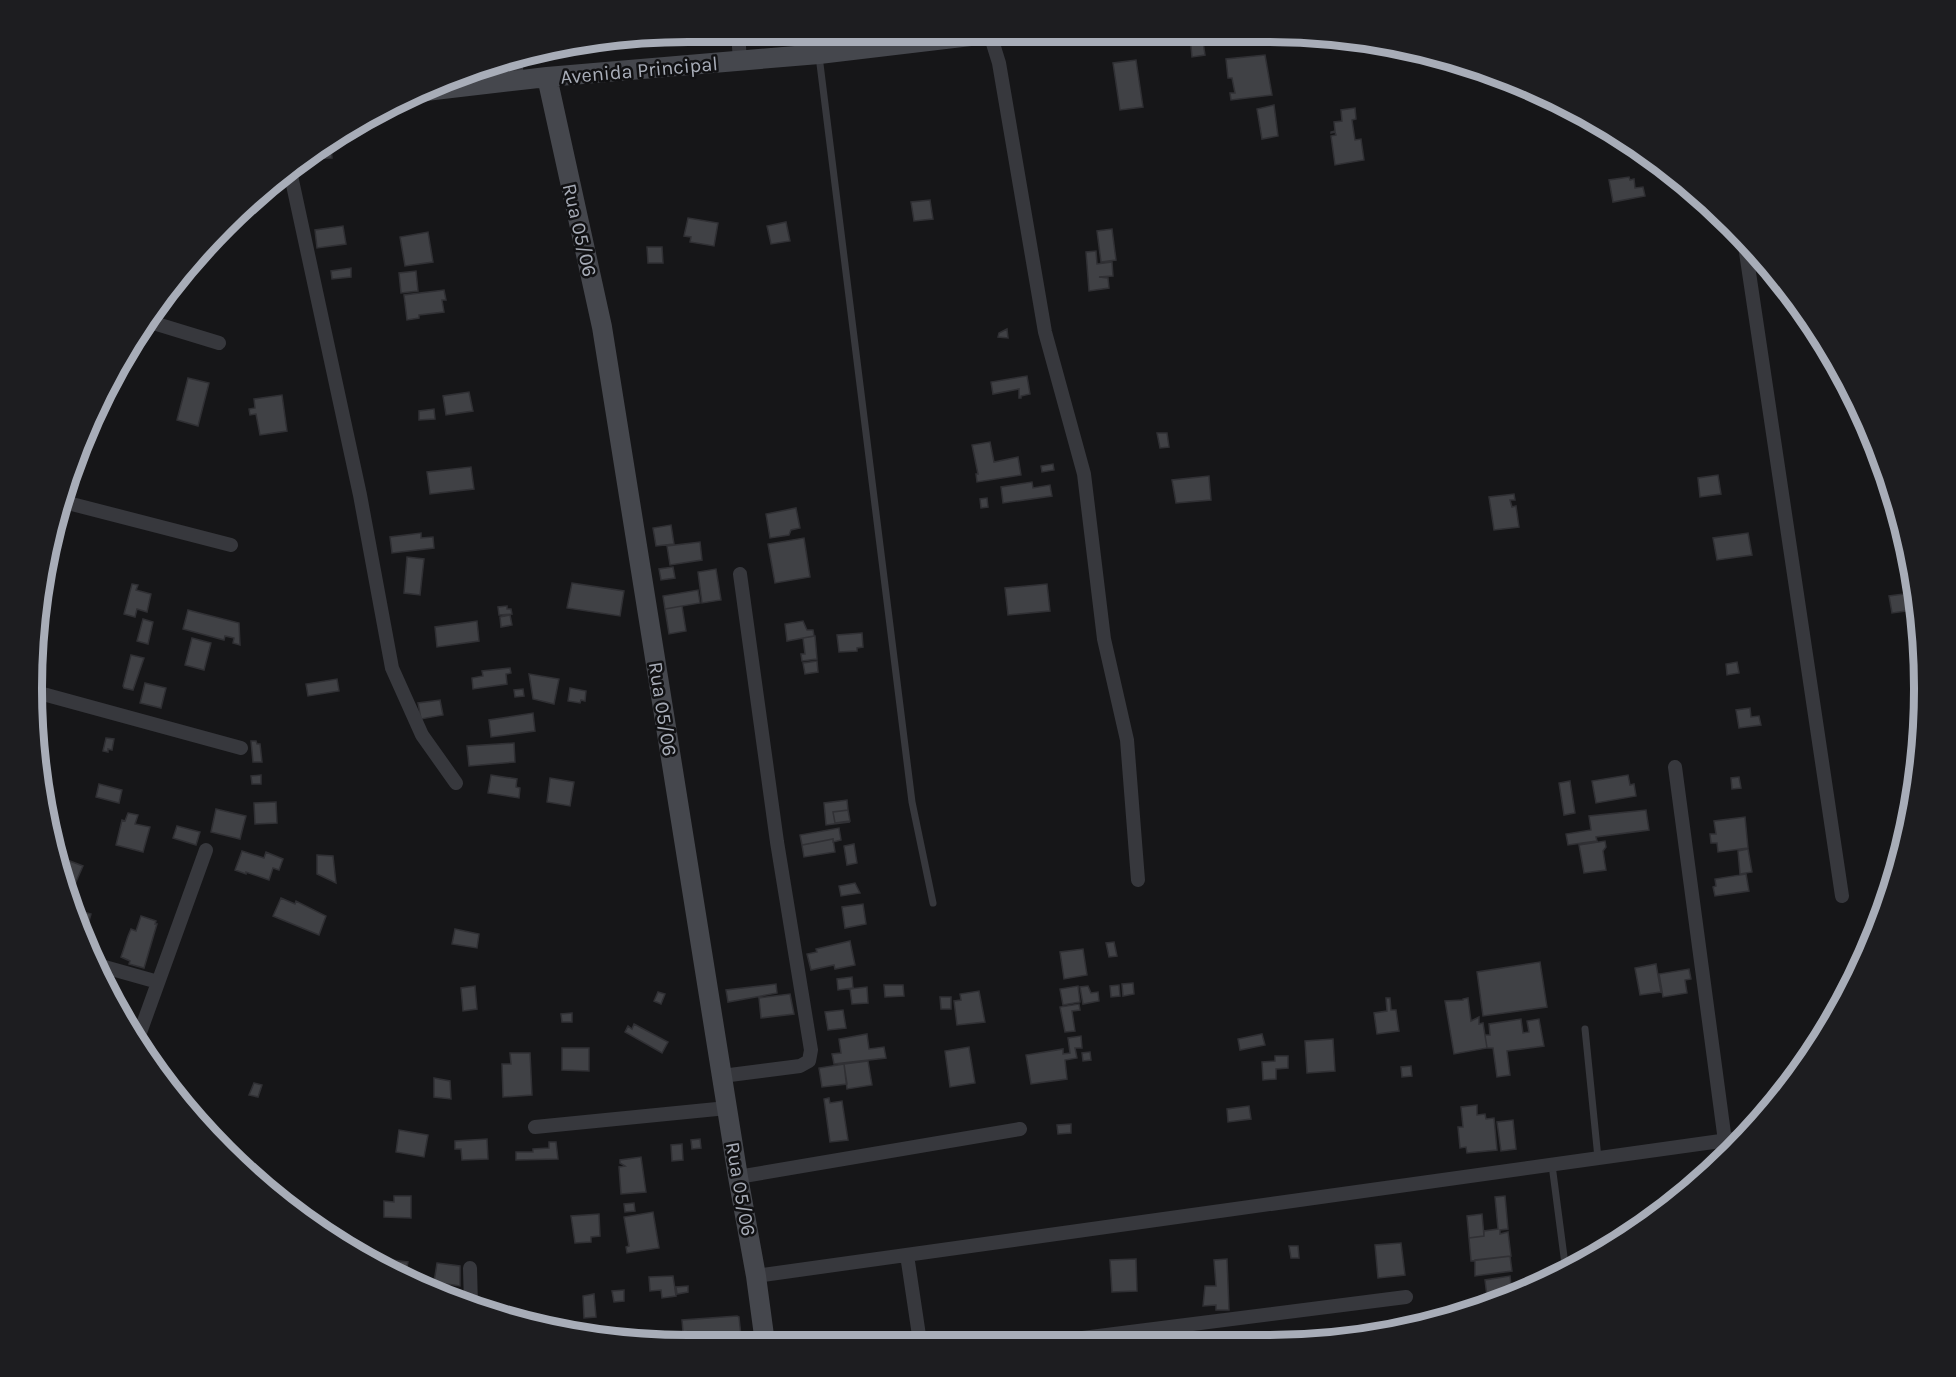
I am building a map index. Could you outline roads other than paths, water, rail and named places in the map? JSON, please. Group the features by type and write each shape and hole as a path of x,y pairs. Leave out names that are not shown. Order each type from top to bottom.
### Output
{"street":[{"path":"739,42 740,61"},
{"name":"Avenida Principal","path":"447,89 547,77 819,54 921,42"},
{"path":"998,42 999,63 1045,332 1084,474 1104,639 1127,740 1138,880"},
{"path":"516,66 517,81"},
{"name":"Rua 05/06","path":"547,77 602,327 764,1335"},
{"path":"292,179 360,495 392,668 422,735 456,783"},
{"path":"1746,254 1842,896"},
{"path":"155,323 219,343"},
{"path":"69,503 231,545"},
{"path":"722,1076 800,1066 809,1061 810,1050 777,842 740,574"},
{"path":"42,694 241,748"},
{"path":"1675,766 1725,1141"},
{"path":"141,1031 206,850"},
{"path":"106,967 158,982"},
{"path":"535,1127 727,1108"},
{"path":"738,1177 1020,1129"},
{"path":"756,1276 1731,1140"},
{"path":"907,1255 919,1335"},
{"path":"470,1268 471,1297"},
{"path":"1106,1335 1406,1297"}],"lane":[{"path":"819,54 912,802 933,903"},
{"path":"1585,1029 1598,1158"},
{"path":"1552,1165 1565,1262"}]}
